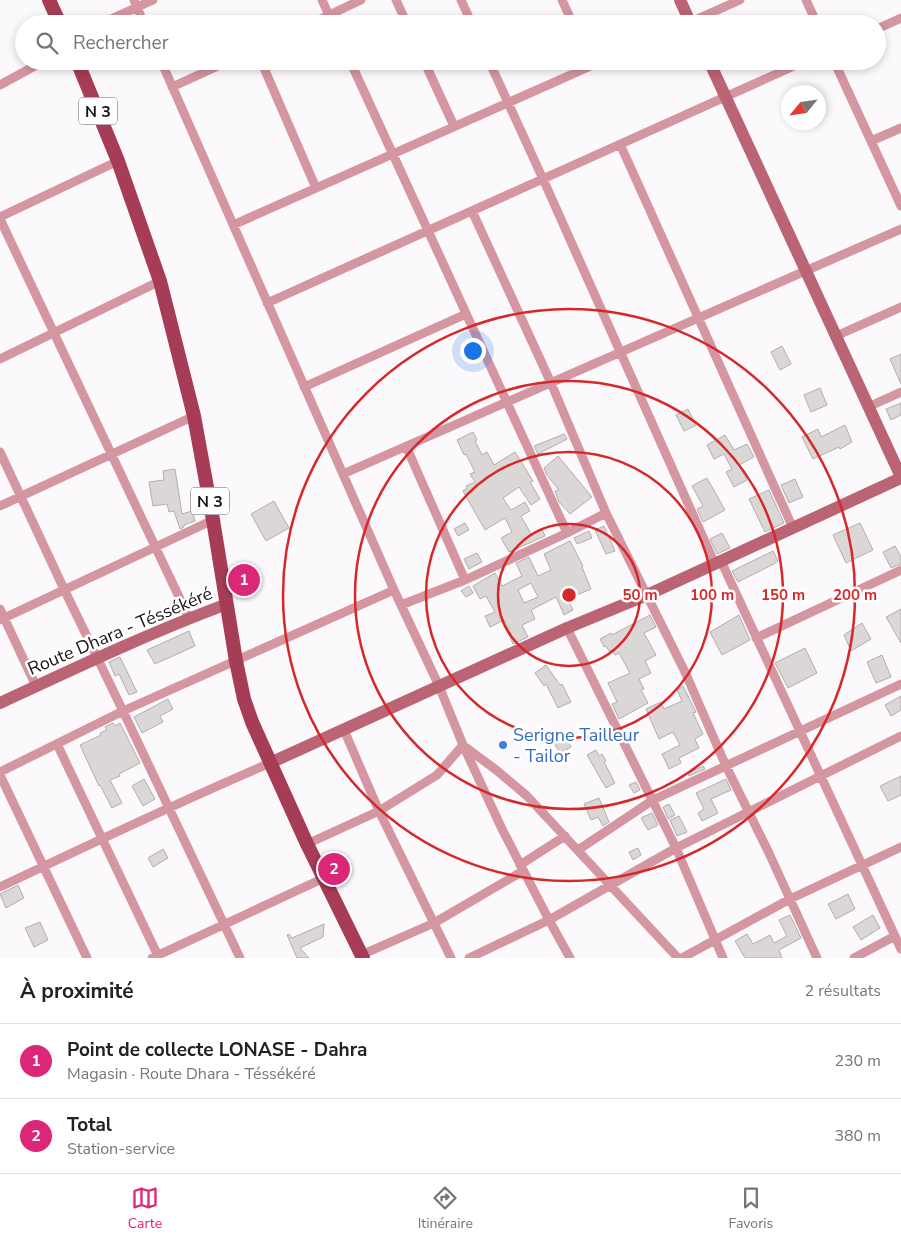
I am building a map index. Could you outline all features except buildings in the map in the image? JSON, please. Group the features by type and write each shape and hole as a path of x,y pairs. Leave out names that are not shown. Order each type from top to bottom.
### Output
{"main road":[{"path":"49,0 56,15"},
{"name":"N 3","path":"81,70 118,162 160,281 194,416 244,700 307,844 362,957"}],"street":[{"path":"116,15 135,4 153,0"},
{"path":"322,0 329,15"},
{"path":"337,15 361,0"},
{"path":"396,0 403,15"},
{"path":"461,0 468,15"},
{"path":"562,0 569,15"},
{"path":"680,0 686,15"},
{"path":"707,15 740,0"},
{"path":"806,0 813,15"},
{"path":"886,25 901,18"},
{"path":"0,85 28,70"},
{"path":"165,70 394,590 439,686 463,745 502,829 570,958"},
{"path":"172,87 209,70"},
{"path":"264,70 316,188"},
{"path":"354,70 567,533"},
{"path":"428,70 454,126"},
{"path":"493,70 620,352 718,563 756,638 898,941 854,958"},
{"path":"233,225 508,103 576,70"},
{"path":"0,887 168,807 344,730 567,628 647,595 901,477 713,70"},
{"path":"268,303 785,70"},
{"path":"838,70 901,206"},
{"path":"871,141 901,128"},
{"path":"620,144 793,528"},
{"path":"118,162 0,218 189,618"},
{"path":"472,211 551,383 606,513 685,672 726,766 768,851 817,958"},
{"path":"343,474 901,229"},
{"path":"0,359 160,281"},
{"path":"836,336 901,307"},
{"path":"304,387 466,314"},
{"path":"868,407 901,392"},
{"path":"0,506 194,416"},
{"path":"406,446 465,580"},
{"path":"0,452 240,958"},
{"path":"401,604 465,580 606,513"},
{"path":"36,686 1,616 213,520"},
{"path":"756,638 901,570"},
{"path":"86,958 0,773 123,711 394,590"},
{"name":"Route Dhara - Téssékéré","path":"0,702 189,618 227,604"},
{"path":"567,628 676,848 722,958"},
{"path":"578,850 653,800 901,684"},
{"path":"344,730 379,811 451,958"},
{"path":"469,958 549,920 676,848 901,736"},
{"path":"57,744 157,957 324,878"},
{"path":"307,844 379,811 437,775 463,745"},
{"path":"463,745 511,781 527,796 680,958 790,899 901,847"},
{"path":"362,957 434,923 522,868 565,836"}],"place":[{"name":"Point de collecte LONASE - Dahra","path":"244,580"},
{"name":"Serigne Tailleur - Tailor","path":"503,745"},
{"name":"Total","path":"334,869"}]}
